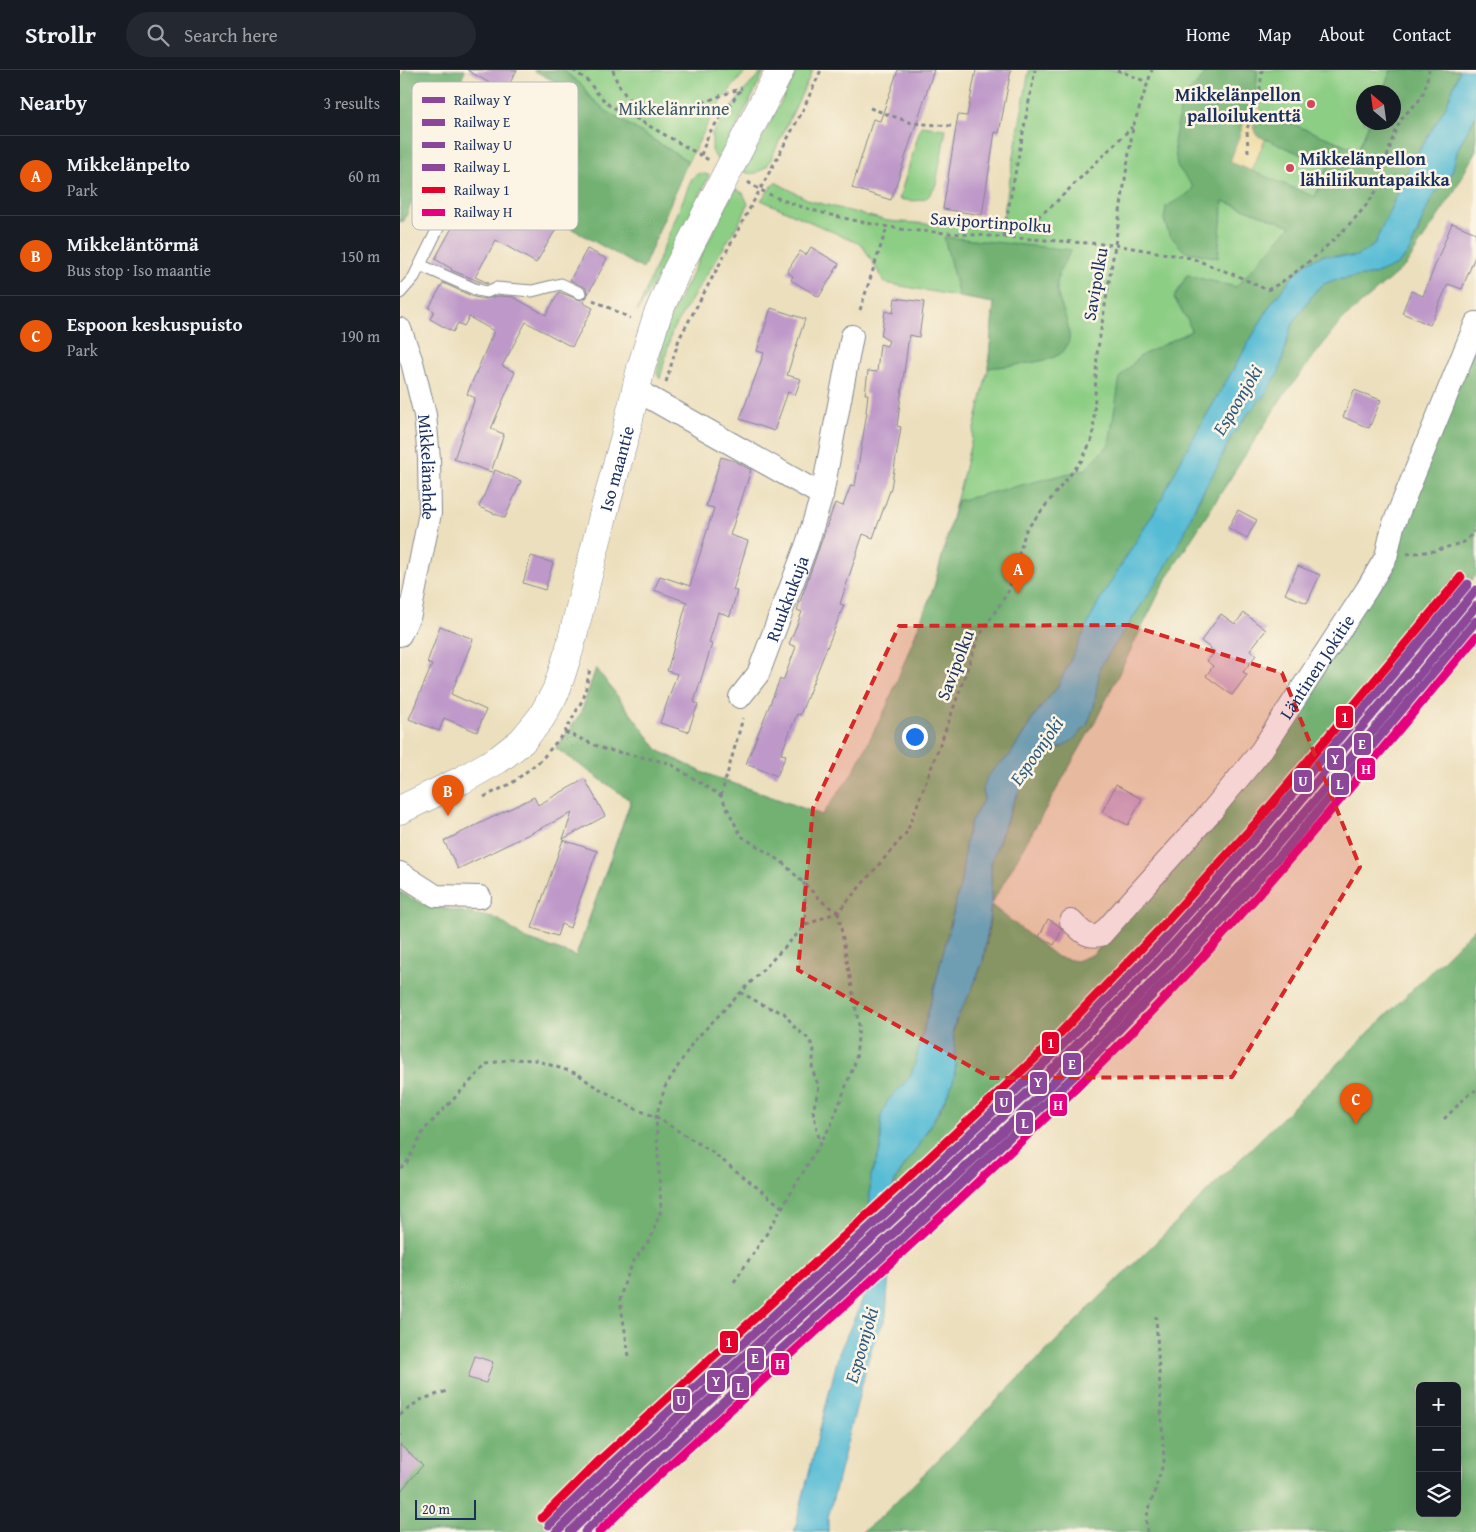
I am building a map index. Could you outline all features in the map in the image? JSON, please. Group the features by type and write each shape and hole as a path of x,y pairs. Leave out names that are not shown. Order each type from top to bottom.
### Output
{"main road":[{"name":"Iso maantie","path":"400,810 499,760 522,741 541,718 556,691 569,651 641,368 657,316 676,272 780,70"}],"street":[{"name":"Läntinen Jokitie","path":"1071,921 1091,937 1101,935 1210,813 1261,750 1386,557 1393,526 1476,323"},
{"name":"Mikkelänahde","path":"400,329 412,362 425,415 429,459 430,513 410,614 400,636"},
{"name":"Ruukkukuja","path":"741,707 763,662 807,544 822,495 852,336"},
{"path":"636,390 822,495"},
{"path":"400,873 436,896 480,897"}],"lane":[{"path":"400,292 414,276 437,230"},
{"path":"420,264 477,290 487,292 496,288 532,290 561,284 580,294"}],"path":[{"path":"573,70 588,81 610,106 630,115 701,155 709,133 746,82"},
{"path":"613,70 622,90 633,105 649,112 670,112 684,109 742,88"},
{"path":"1003,237 1035,70"},
{"path":"1118,70 1147,82"},
{"name":"Savipolku","path":"838,912 907,832 978,638 1008,592 1026,530 1082,460 1093,437 1097,354 1133,127 1152,70"},
{"path":"1248,152 1247,129 1260,89 1262,70"},
{"name":"Saviportinpolku","path":"745,180 760,190 805,208 887,227 1115,245 1190,258 1240,277 1267,290 1277,286 1346,228 1365,208 1377,188 1400,121 1421,98 1429,70"},
{"path":"630,115 633,105"},
{"path":"870,108 912,123 951,126"},
{"path":"1003,237 1034,220 1053,205 1133,127"},
{"path":"860,310 887,227"},
{"path":"580,294 630,318"},
{"path":"1386,557 1434,551 1464,542 1476,530"},
{"path":"721,796 741,707"},
{"path":"566,732 604,749 669,763 721,796 741,836 781,861 826,905 838,912 859,1026 856,1060 831,1125 734,1282"},
{"path":"804,882 806,924"},
{"path":"630,1356 620,1300 633,1262 651,1238 661,1210 656,1118 665,1087 693,1042 806,924 838,912"},
{"path":"740,992 784,1014 796,1029 809,1039 814,1050 812,1069 819,1088 813,1111 820,1143"},
{"path":"400,1168 406,1164 424,1130 487,1064 511,1059 535,1060 578,1074 591,1084 656,1118 712,1152 782,1207"},
{"path":"1444,1119 1469,1094 1476,1090"},
{"path":"1147,1532 1146,1519 1164,1461 1156,1316"},
{"path":"400,1415 420,1400 447,1391"}],"highlighted area":[{"path":"1129,625 1282,673 1360,867 1232,1077 991,1078 798,970 813,808 899,626"}],"green space":[{"path":"404,70 465,70 460,82 412,82 412,201 404,221 400,222 400,79"},
{"path":"533,70 563,70 578,82 556,82"},
{"name":"Mikkelänrinne","path":"563,70 747,70 717,109 688,161 606,111 588,95 583,86"},
{"path":"764,70 749,103 718,161 712,151 712,133 744,91"},
{"path":"798,70 813,70 768,165 757,173 744,172"},
{"path":"1029,70 1460,70 1410,166 1271,304 970,823 937,976 915,1064 576,956 631,800 556,748 581,713 596,668 659,751 704,773 822,815 852,774 887,706 934,587 988,369 994,303 885,283 862,245 761,200 775,182 811,201 888,221 1001,229"},
{"path":"1206,70 1257,70 1252,104 1230,162 1315,197 1328,166 1256,135 1253,127 1256,116 1262,112 1358,150 1366,130 1401,130 1401,85 1385,85 1391,70 1460,70 1446,106 1410,166 1374,245 1354,257 1323,255 1293,276 1271,304 1184,454 1159,504 1099,601 1057,688 1037,712 1010,756 996,767 983,789 984,799 970,823 961,882 915,1064 910,1077 887,1102 881,1117 881,1148 871,1176 868,1226 543,1532 400,1532 400,892 423,904 498,919 524,938 576,956 631,801 556,748 581,713 596,668 659,751 704,773 822,815 852,774 887,706 934,587 957,501 1086,469 1109,444 1120,377 1140,356 1191,331 1188,321 1174,298 1187,275 1236,287 1291,226 1223,201 1218,258 1184,251 1169,234 1164,220 1166,207 1189,193 1193,187 1177,166 1174,142 1182,99 1204,76"},
{"path":"578,82 583,86 588,95 606,111 688,161 643,269 574,230 578,230"},
{"path":"1476,115 1476,150 1453,194 1406,265 1341,321 1281,399 1166,579 1096,720 991,905 991,864 1018,793 1024,782 1041,761 1064,746 1097,680 1100,667 1160,577 1231,437 1279,372 1290,330 1296,318 1316,290 1324,284 1334,280 1376,274 1397,265 1402,260 1409,252 1418,233 1424,212 1432,197 1452,172 1458,148"},
{"path":"921,126 946,129 936,184 930,195 922,200 899,199"},
{"path":"699,173 709,175 679,241 637,312 692,178"},
{"path":"735,189 743,193 748,204 743,216 672,331 660,379 657,374 667,323"},
{"path":"944,237 1072,250 1061,268 1057,283 1058,296 1069,331 1069,340 1060,354 1036,362 988,368 994,303 959,297"},
{"path":"1476,340 1476,575 1224,876 1059,1051 891,1208 893,1190 899,1176 937,1115 953,1081 955,1074 954,1028 956,1019 984,958 991,905 1057,957 1076,961 1094,954 1264,754 1402,519"},
{"path":"1476,927 1476,1532 862,1532 882,1516 1090,1307"}],"sand":[{"path":"1254,95 1262,112 1256,116 1253,127 1256,135 1265,139 1252,171 1230,162"}],"water":[{"name":"Espoonjoki","path":"1460,70 1476,70 1476,115 1458,148 1452,172 1432,197 1409,252 1397,265 1376,274 1334,280 1316,290 1296,318 1290,330 1279,372 1266,393 1231,437 1217,467 1198,500 1184,534 1160,577 1100,667 1094,707 1087,725 1074,739 1064,746 1051,751 1035,765 1024,781 1011,807 991,863 991,905 983,961 953,1030 956,1064 954,1078 950,1090 918,1146 895,1180 891,1196 886,1317 871,1349 828,1518 828,1532 794,1532 839,1353 865,1294 871,1176 881,1148 881,1117 887,1102 910,1077 915,1064 961,882 970,823 984,799 983,789 987,777 1010,755 1037,712 1057,688 1099,601 1159,504 1184,454 1271,304 1293,276 1308,262 1323,255 1354,257 1374,245 1410,166 1446,106"}],"building":[{"path":"467,70 517,70 510,82 488,82"},
{"path":"898,70 934,70 891,200 852,188 873,119 880,121"},
{"path":"976,70 1011,70 999,133 995,132 982,215 943,209 958,115 967,116"},
{"path":"1452,223 1476,233 1476,254 1462,289 1448,284 1430,325 1402,313 1411,291 1423,296"},
{"path":"451,230 555,230 536,263 496,240 475,277 488,283 486,284 451,270 435,259"},
{"path":"811,247 839,264 819,297 791,280 793,276 787,272 800,251 806,255"},
{"path":"587,249 607,259 587,296 586,288 570,280"},
{"path":"443,283 474,297 486,299 497,296 513,297 546,315 559,292 580,300 586,297 583,303 593,308 572,347 526,322 502,366 515,372 491,429 504,434 491,472 454,459 475,398 467,394 494,331 469,317 464,326 458,323 453,332 430,319 434,311 429,308"},
{"path":"895,298 924,302 919,337 909,335 897,426 901,427 891,488 873,538 863,534 840,604 844,605 800,715 797,714 781,754 786,755 777,776 746,764 780,679 783,681 796,647 789,644 802,612 797,610 835,503 843,506 851,485 855,486 867,412 868,394 865,394 868,371 877,372 880,344 887,346 889,341 881,336 885,311 893,313"},
{"path":"771,308 805,319 787,375 801,379 795,395 788,392 774,431 740,419 764,353 757,351"},
{"path":"1354,390 1381,400 1369,428 1343,417"},
{"path":"721,457 735,461 751,470 730,535 748,541 733,590 737,591 730,616 718,612 709,643 712,644 694,702 698,704 688,732 660,723 677,674 667,671 687,602 654,590 660,576 690,586 714,508 706,506"},
{"path":"495,470 521,481 505,518 479,507"},
{"path":"1238,510 1257,520 1247,538 1228,528"},
{"path":"531,556 553,563 545,590 523,583"},
{"path":"1298,566 1320,575 1307,603 1285,594"},
{"path":"1244,613 1266,630 1250,650 1256,655 1243,672 1247,675 1232,695 1206,676 1213,666 1207,661 1215,652 1201,641 1221,614 1235,624"},
{"path":"440,626 473,639 451,694 486,710 477,732 444,718 439,731 409,719 432,665 427,663"},
{"path":"585,779 605,816 563,839 572,813 458,869 444,841 534,797 538,805"},
{"path":"1116,785 1142,799 1128,825 1102,812"},
{"path":"563,840 597,851 570,928 561,924 557,936 532,928"},
{"path":"1048,919 1062,930 1054,945 1039,937"},
{"path":"475,1356 493,1362 486,1383 468,1378"},
{"path":"400,1445 423,1465 400,1492"}],"rail line":[{"name":"1","path":"542,1518 600,1460 900,1185 1045,1049 1158,931 1257,822 1461,577"},
{"name":"U","path":"549,1525 607,1468 907,1193 1052,1056 1166,938 1264,828 1468,584"},
{"name":"Y","path":"556,1532 614,1475 914,1200 1059,1063 1173,945 1272,835 1476,590"},
{"name":"E","path":"570,1532 631,1473 944,1187 1121,1015 1254,871 1476,606"},
{"name":"L","path":"585,1532 628,1490 928,1215 1073,1077 1187,959 1287,848 1476,621"},
{"name":"H","path":"599,1532 970,1190 1132,1032 1234,923 1476,637"}],"place":[{"name":"Mikkelänpellon palloilukenttä","path":"1311,104"},
{"name":"Mikkelänpellon lähiliikuntapaikka","path":"1290,168"},
{"name":"Mikkelänpelto","path":"1018,594"},
{"name":"Mikkeläntörmä","path":"448,816"},
{"name":"Espoon keskuspuisto","path":"1356,1124"}]}
